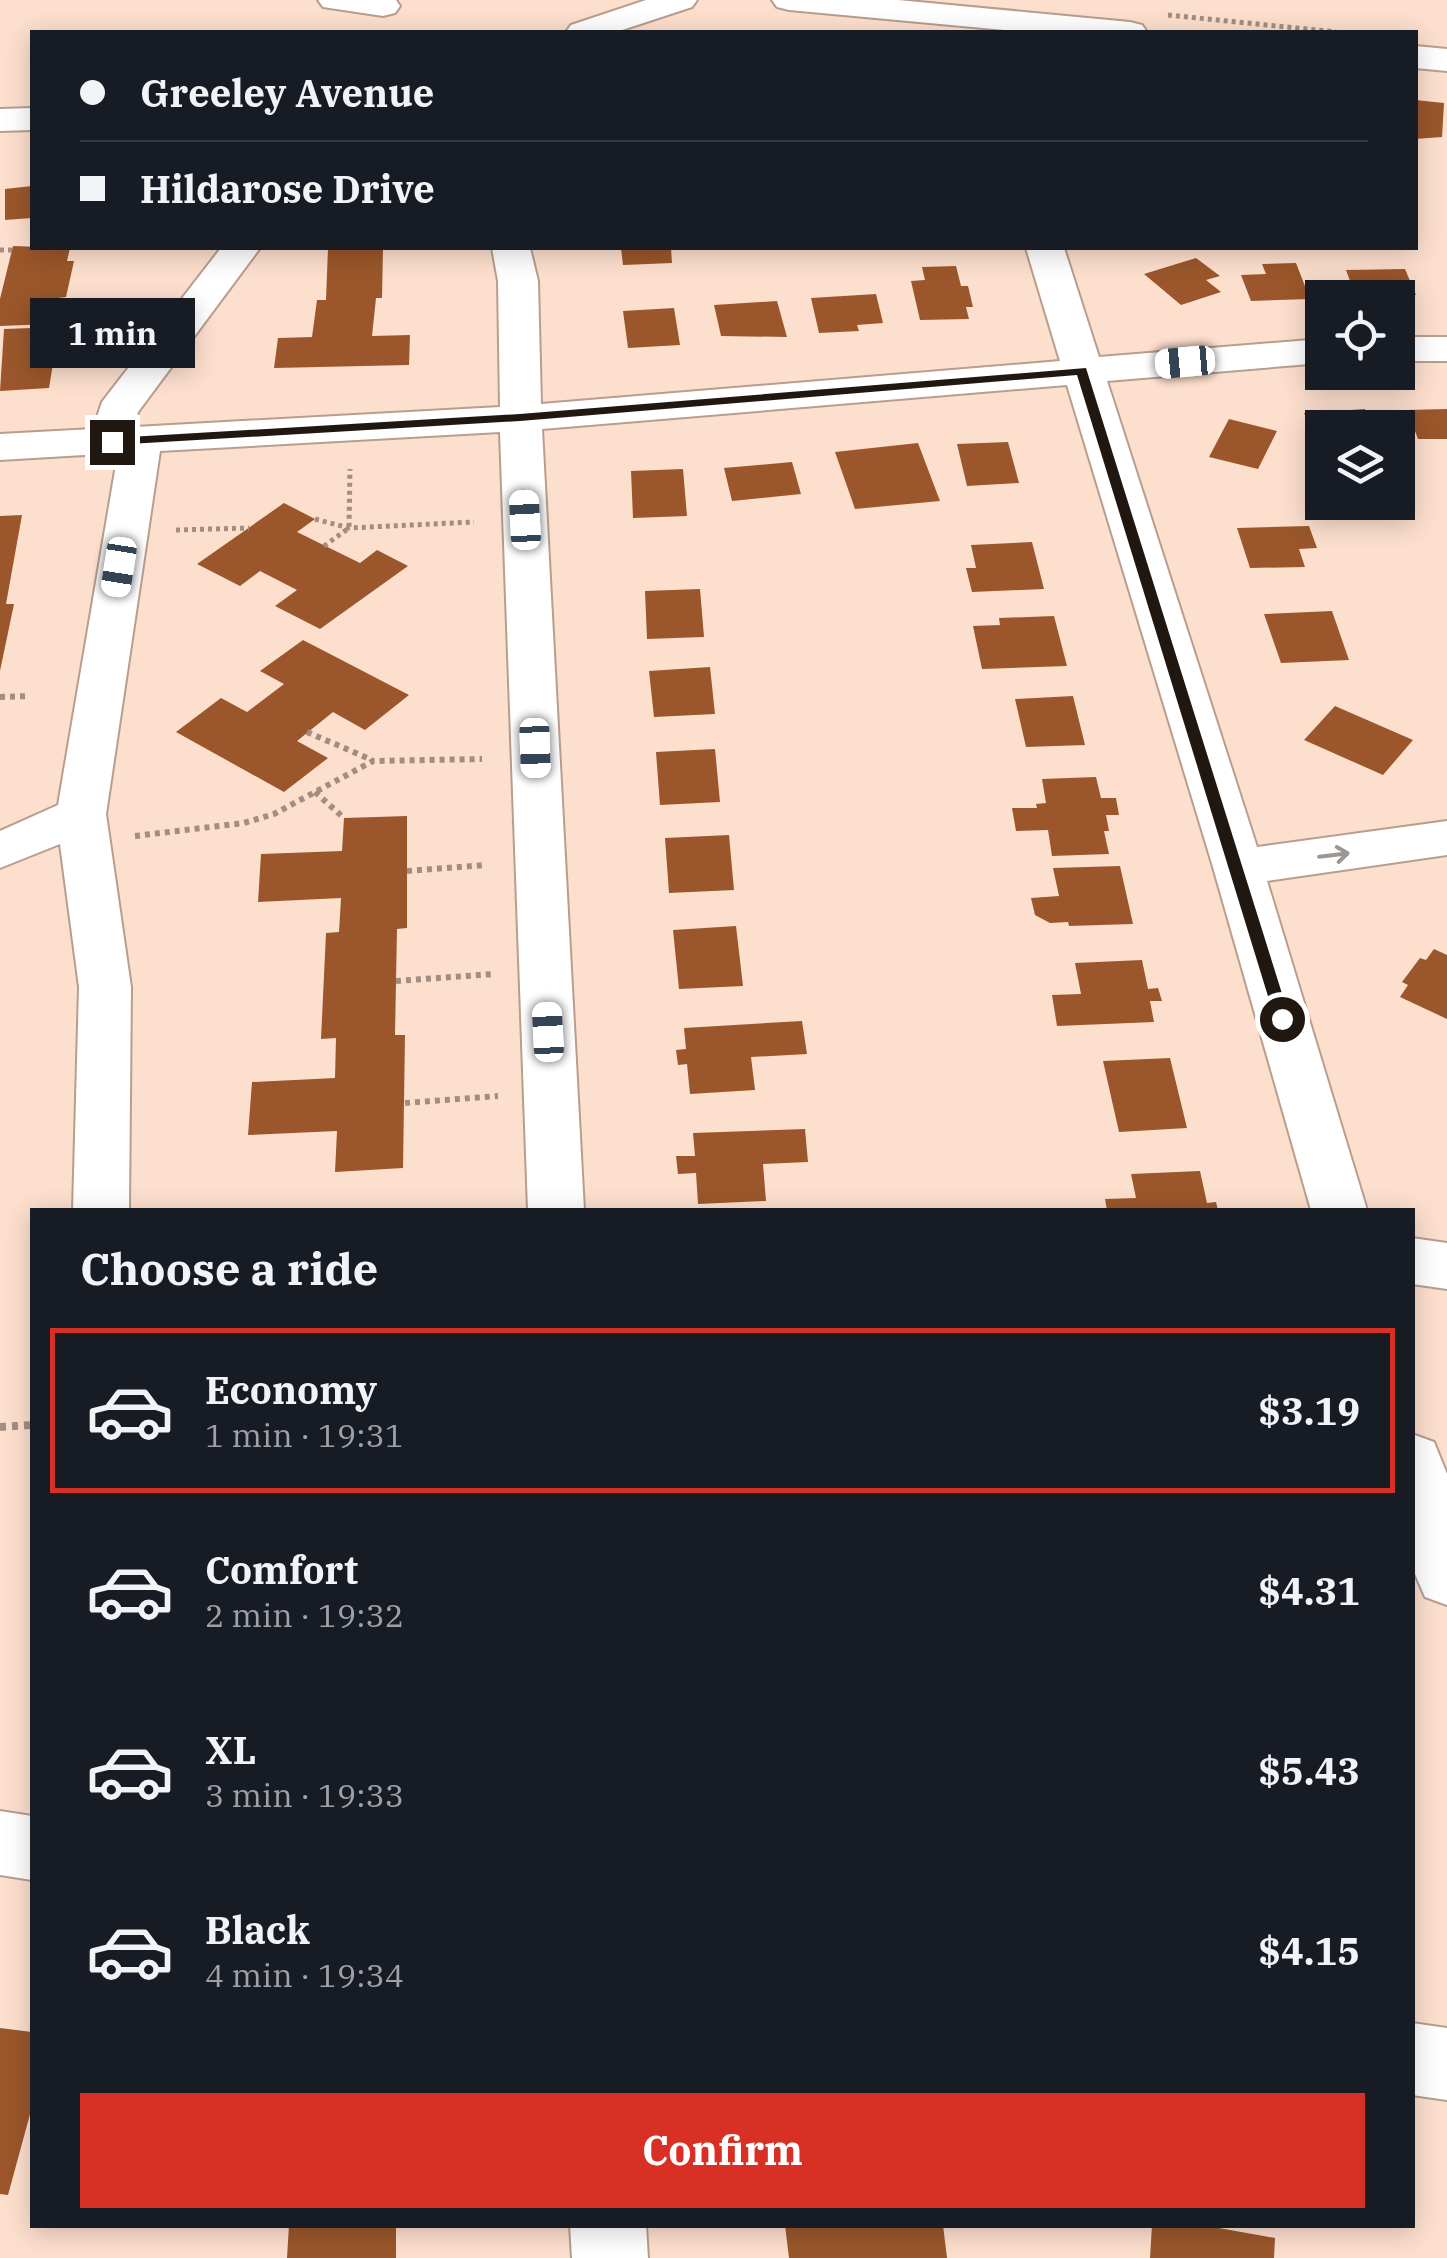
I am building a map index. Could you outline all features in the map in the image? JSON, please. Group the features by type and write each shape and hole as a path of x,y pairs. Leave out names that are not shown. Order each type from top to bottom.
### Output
{"street":[{"path":"335,0 387,13"},
{"path":"589,30 680,0"},
{"path":"790,0 1109,30"},
{"path":"1418,57 1447,60"},
{"path":"0,120 30,118"},
{"path":"101,1208 104,988 83,829 125,532 126,441 116,411 239,250"},
{"path":"510,250 518,282 520,418 556,1208"},
{"path":"1046,250 1238,867 1337,1208"},
{"path":"1415,349 1447,349"},
{"path":"0,447 520,418 1305,353"},
{"path":"0,851 83,829"},
{"path":"1238,867 1447,838"},
{"path":"1415,1262 1447,1266"},
{"path":"1415,1470 1447,1577"},
{"path":"0,1842 30,1848"},
{"path":"1415,2059 1447,2064"},
{"path":"608,2228 610,2258"}],"path":[{"path":"1160,14 1316,30"},
{"path":"0,250 12,250"},
{"path":"348,428 349,528"},
{"path":"315,519 349,528 525,520"},
{"path":"125,532 249,528"},
{"path":"324,546 349,528"},
{"path":"0,698 28,696"},
{"path":"308,732 373,761 488,759"},
{"path":"83,829 244,823 274,814 373,761"},
{"path":"315,792 344,818"},
{"path":"407,871 540,862"},
{"path":"396,982 545,972"},
{"path":"405,1103 550,1092"},
{"path":"0,1427 30,1425"}],"building":[{"path":"1418,100 1444,103 1442,137 1418,139"},
{"path":"30,186 30,218 5,220 5,189"},
{"path":"13,246 70,250 67,261 74,261 66,297 58,298 52,324 0,326 0,299"},
{"path":"328,250 383,250 382,298 376,298 372,336 410,335 409,365 274,368 278,338 312,337 317,300 326,300"},
{"path":"621,250 671,250 672,263 623,265"},
{"path":"1196,258 1220,276 1206,280 1221,292 1181,305 1144,274"},
{"path":"1296,263 1305,286 1305,299 1251,301 1241,275 1266,274 1262,264"},
{"path":"956,266 961,286 968,286 973,307 966,307 969,319 920,320 911,281 925,280 922,267"},
{"path":"1405,269 1410,280 1350,280 1346,270"},
{"path":"876,294 883,323 857,325 859,331 819,333 811,298"},
{"path":"777,301 787,337 721,336 714,305"},
{"path":"674,308 680,345 628,348 623,311"},
{"path":"59,327 49,388 0,391 4,329"},
{"path":"1447,409 1447,439 1418,439 1415,410 1407,410"},
{"path":"1229,419 1277,431 1258,469 1209,457"},
{"path":"1008,442 1019,483 967,486 957,444"},
{"path":"918,443 940,501 855,509 835,452"},
{"path":"792,462 801,494 732,501 724,468"},
{"path":"683,469 687,516 633,518 631,471"},
{"path":"284,503 315,519 297,532 360,563 377,550 408,566 320,629 275,606 297,590 260,571 240,586 197,564"},
{"path":"22,515 6,604 14,604 0,671 0,516"},
{"path":"1309,526 1317,548 1299,549 1305,567 1250,568 1237,528"},
{"path":"1032,542 1044,589 972,592 966,568 976,568 971,545"},
{"path":"700,589 704,637 647,639 645,591"},
{"path":"1332,611 1349,660 1281,663 1264,614"},
{"path":"1054,616 1067,666 982,669 973,626 1000,625 999,618"},
{"path":"303,640 409,695 365,730 333,712 297,741 328,758 284,792 176,732 221,698 247,712 284,684 260,671"},
{"path":"710,667 715,714 654,717 649,671"},
{"path":"1073,696 1085,745 1026,747 1015,699"},
{"path":"1335,706 1413,740 1383,775 1304,740"},
{"path":"715,749 720,802 660,805 656,752"},
{"path":"1096,777 1101,798 1116,798 1119,815 1106,815 1109,831 1104,831 1109,854 1052,856 1048,830 1016,831 1012,808 1037,808 1036,804 1046,803 1042,779"},
{"path":"407,816 407,928 397,929 395,1035 405,1035 403,1168 335,1172 337,1131 248,1135 252,1082 335,1078 336,1038 321,1039 326,933 339,932 341,898 258,902 261,854 342,851 344,818"},
{"path":"729,835 734,890 669,893 665,838"},
{"path":"1120,866 1133,924 1069,926 1068,922 1050,923 1035,915 1031,898 1059,896 1053,868"},
{"path":"736,926 743,986 679,989 673,930"},
{"path":"1434,949 1447,955 1447,1019 1400,997 1408,985 1402,982 1420,958 1426,960"},
{"path":"1142,960 1148,989 1158,988 1162,1001 1150,1001 1154,1022 1057,1026 1052,995 1081,994 1075,963"},
{"path":"802,1021 807,1054 751,1057 755,1090 690,1094 687,1064 678,1065 676,1050 686,1049 684,1028"},
{"path":"1170,1058 1187,1128 1119,1132 1103,1061"},
{"path":"805,1129 808,1162 763,1164 766,1201 698,1204 696,1173 678,1174 676,1156 695,1156 693,1133"},
{"path":"1200,1171 1207,1203 1216,1202 1218,1208 1107,1208 1105,1199 1136,1198 1131,1174"},
{"path":"0,2028 30,2032 30,2114 8,2195 0,2194"},
{"path":"289,2228 396,2228 396,2258 287,2258"},
{"path":"785,2228 943,2228 947,2258 789,2258"},
{"path":"1152,2228 1219,2228 1275,2238 1274,2258 1150,2258"}],"route":[{"path":"112,442 520,418 1082,370 1282,1019"}]}
